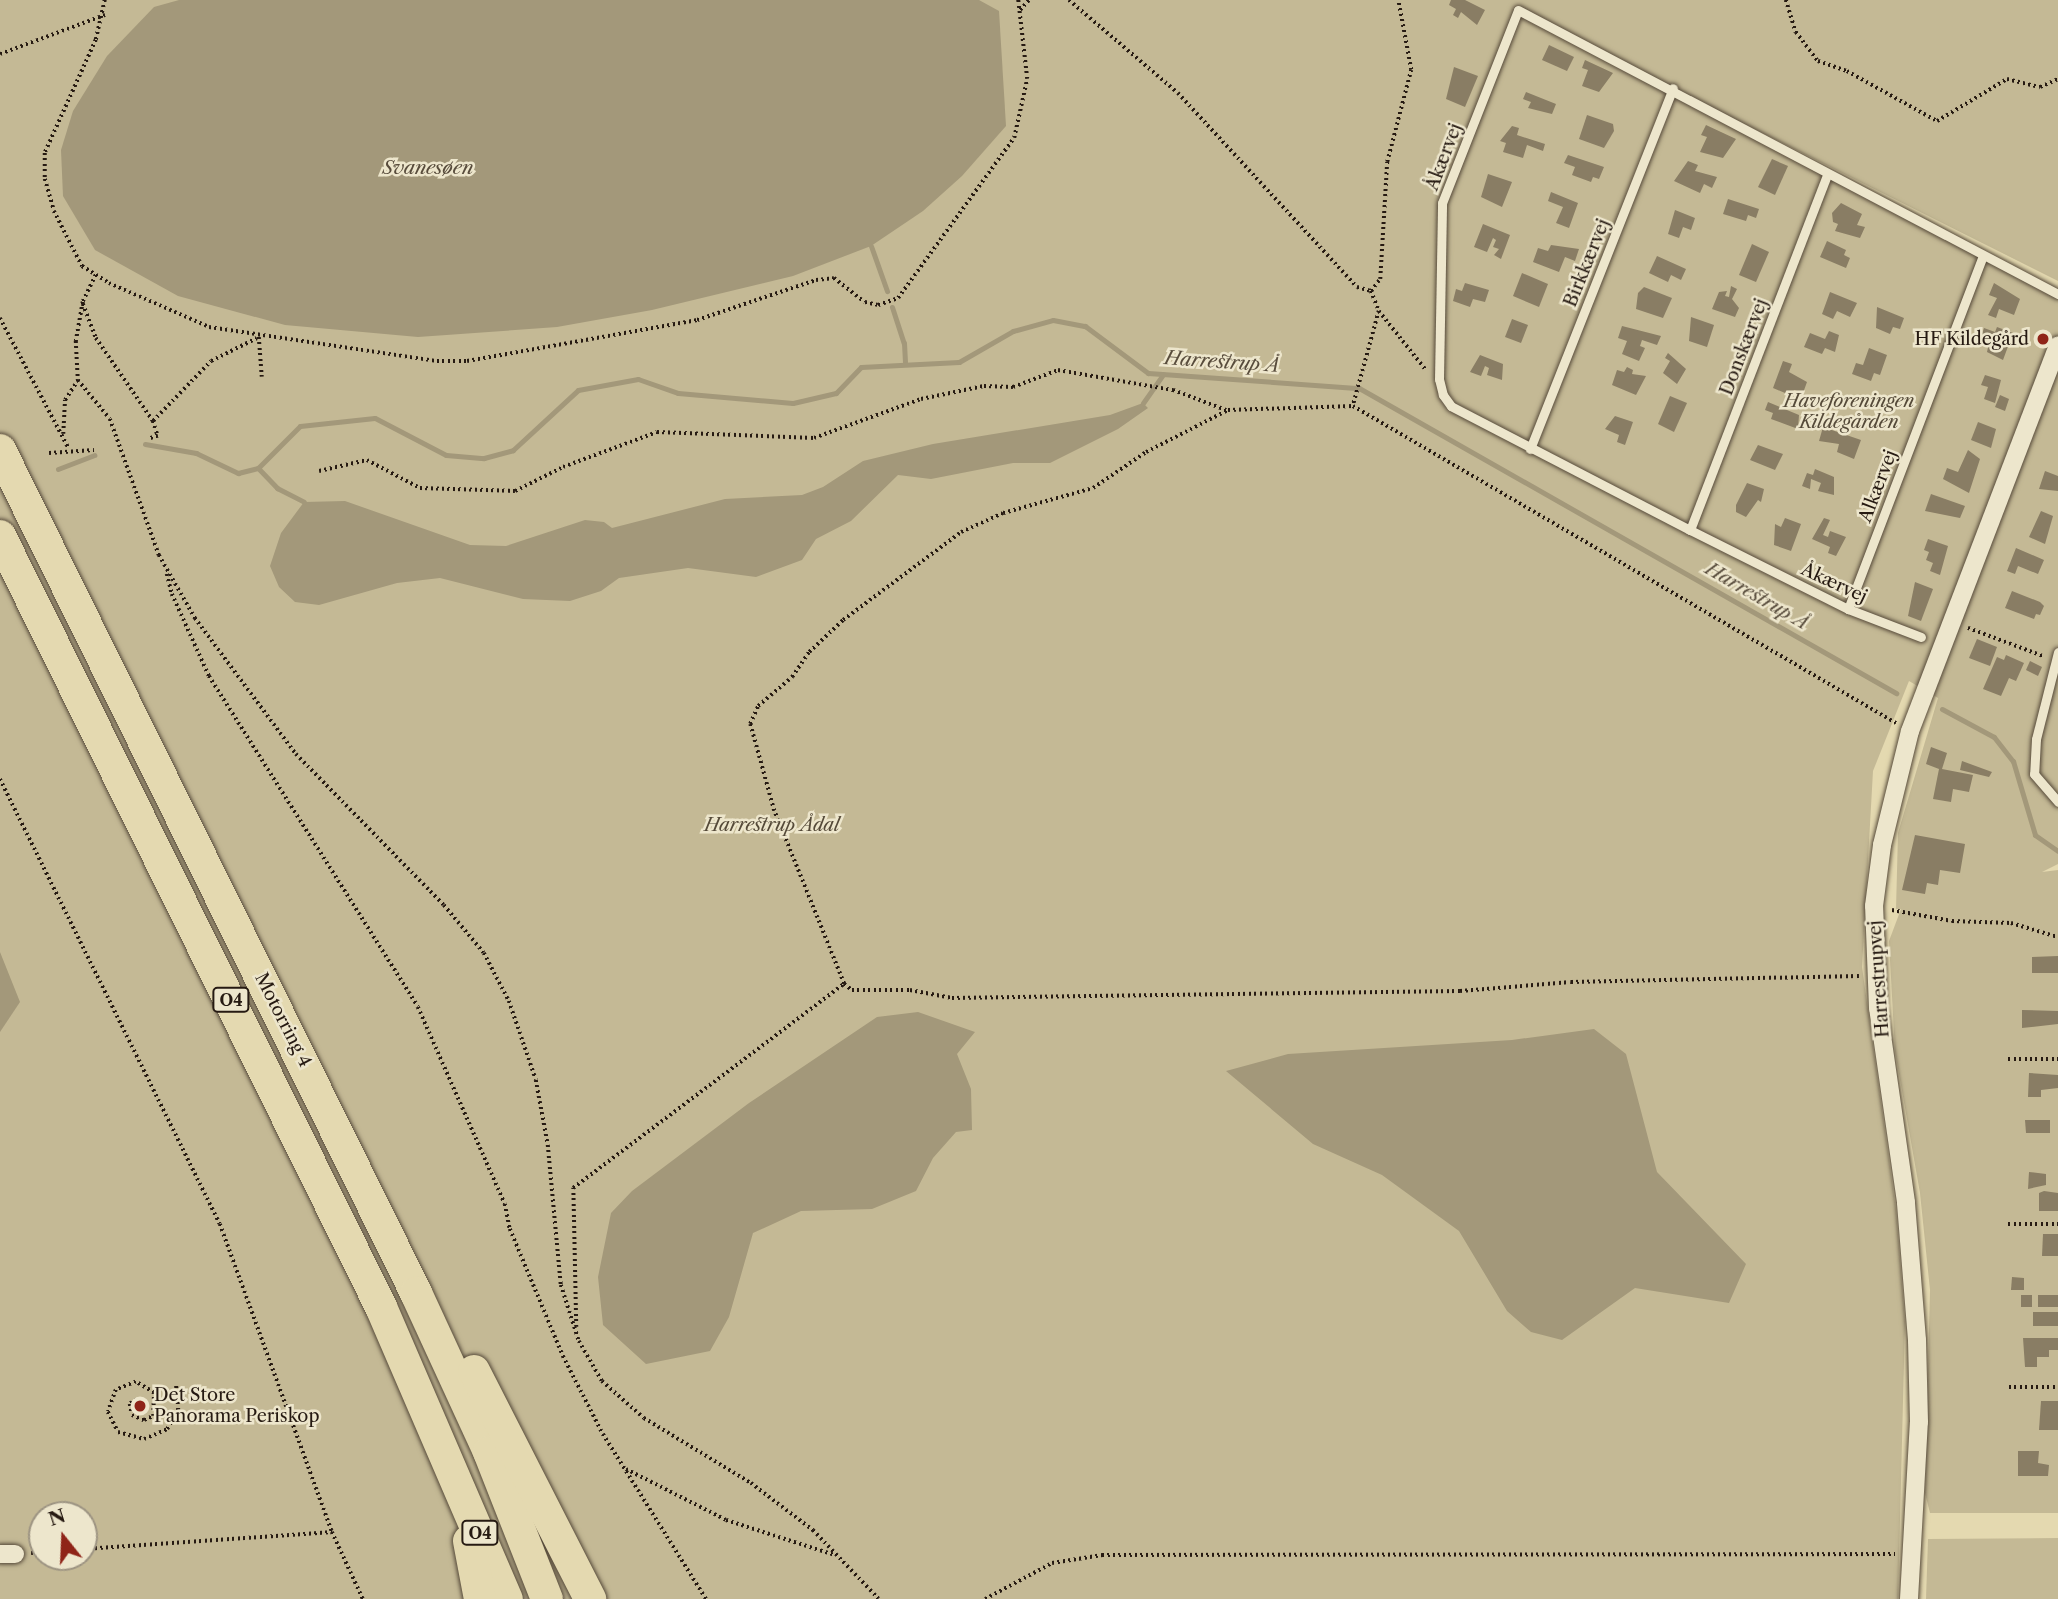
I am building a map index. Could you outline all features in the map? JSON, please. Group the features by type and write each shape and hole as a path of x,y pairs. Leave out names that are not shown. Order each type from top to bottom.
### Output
{"highway":[{"name":"Motorring 4","path":"0,450 317,1088 489,1452 547,1599"},
{"name":"O4","path":"0,536 335,1211 454,1468 507,1599"},
{"path":"317,1088 406,1235 590,1599"},
{"path":"454,1468 480,1599"}],"street":[{"name":"Harrestrupvej","path":"1909,1599 1919,1422 1915,1288 1875,976 1874,906 1882,845 1910,731 2058,345"}],"lane":[{"name":"Åkærvej","path":"1921,638 1848,609 1530,449 1451,406 1439,379 1442,203 1518,10 1673,88 1826,175 2058,294"},
{"name":"Birkkærvej","path":"1530,449 1673,88"},
{"name":"Donskærvej","path":"1690,530 1826,175"},
{"name":"Alkærvej","path":"1848,609 1983,256"},
{"path":"2056,656 2036,739 2034,774 2058,802"}],"path":[{"path":"107,1 104,15 45,153 45,179 54,211 82,266 209,327 259,337 467,361 697,320 817,280 834,278 865,302 878,305 898,298 1014,138 1027,79 1018,0"},
{"path":"1019,12 1029,0"},
{"path":"1069,0 1178,93 1357,287 1371,291"},
{"path":"1371,291 1380,279 1388,162 1411,70 1398,0"},
{"path":"1786,0 1796,32 1818,61 1847,71 1937,121 2007,79 2040,87 2058,79"},
{"path":"0,54 104,15"},
{"path":"62,436 65,400 78,380 76,341 83,302 96,275"},
{"path":"1371,291 1379,311 1404,338 1423,371 1431,370 1439,379"},
{"path":"83,302 96,338 153,422 158,436 149,439"},
{"path":"1352,403 1379,311"},
{"path":"0,318 69,449"},
{"path":"259,337 262,377"},
{"path":"153,422 211,361 259,337"},
{"path":"319,471 367,460 421,488 515,491 563,467 657,432 814,438 921,399 984,386 1013,387 1058,370 1173,390 1228,410 1352,403 1910,731"},
{"path":"78,380 110,419 166,567 172,594 209,676 418,1007 505,1204 510,1230 563,1356 625,1468 706,1599"},
{"path":"1228,410 1156,446 1093,488 1003,513 961,532 843,620 809,652 792,677 758,706 750,724 774,811 844,984 852,990 909,990 952,998 1149,992 1460,991 1571,982 1875,976"},
{"path":"49,453 69,449 94,450"},
{"path":"166,567 195,618 296,754 444,905 484,953 509,1002 536,1080 548,1145 561,1285 575,1331 602,1381 644,1418 751,1483 813,1530 879,1599"},
{"path":"1951,622 2056,656"},
{"path":"0,779 220,1224 332,1532 363,1599"},
{"path":"1874,906 1952,920 2011,923 2058,937"},
{"path":"575,1331 573,1188 844,984"},
{"path":"2008,1059 2058,1059"},
{"path":"2008,1224 2058,1224"},
{"path":"137,1400 130,1404 132,1415 144,1420 153,1416 154,1393 136,1382 116,1390 108,1412 118,1432 144,1438 167,1429 178,1410 176,1386"},
{"path":"2010,1387 2058,1387"},
{"path":"625,1468 726,1520 837,1555"},
{"path":"98,1548 332,1532"},
{"path":"985,1599 1052,1563 1102,1555 1911,1554"}],"green space":[{"name":"Harrestrup Ådal","path":"0,0 2058,0 2058,281 1533,18 2058,289 2058,864 2042,872 2058,870 2058,1513 1930,1513 1925,1493 1930,1290 1920,1193 1895,1051 1889,941 1901,909 1896,909 1898,833 1938,698 1909,681 1873,771 1862,967 1896,1210 1905,1322 1898,1599 0,1599"},
{"path":"2058,1538 2058,1599 1926,1599 1928,1539"}],"water":[{"name":"Svanesøen","path":"179,0 979,0 999,11 1006,126 962,176 923,211 871,246 793,276 652,310 557,327 418,337 285,325 178,296 95,250 63,196 61,150 73,111 107,56 154,7"},
{"path":"1143,403 1148,408 1118,429 1050,463 1013,463 931,479 898,475 851,521 816,539 802,560 756,577 688,568 619,578 601,591 570,601 523,599 440,578 397,583 319,605 295,602 279,587 270,566 281,533 304,502 345,501 470,545 506,546 585,520 604,522 612,528 725,499 802,495 823,487 863,461 933,444 1110,415"},
{"path":"0,952 20,1002 0,1032"},
{"path":"918,1012 975,1032 957,1054 971,1089 972,1130 956,1132 933,1158 916,1191 872,1209 801,1211 753,1233 729,1317 710,1351 646,1364 603,1325 598,1277 611,1213 632,1191 749,1103 877,1017"},
{"path":"1594,1029 1626,1054 1657,1172 1746,1264 1729,1303 1635,1288 1562,1340 1531,1332 1507,1311 1459,1231 1382,1175 1313,1144 1226,1071 1288,1054 1512,1040"}],"building":[{"path":"1451,0 1465,0 1485,10 1477,25 1461,12 1458,18 1453,15 1456,9 1449,5"},
{"path":"1549,45 1574,57 1567,71 1542,60"},
{"path":"1585,60 1613,73 1599,92 1582,86 1588,70 1582,68"},
{"path":"1454,67 1478,76 1465,107 1446,99"},
{"path":"1526,92 1556,104 1552,114 1528,108 1531,102 1523,99"},
{"path":"1587,115 1613,124 1614,131 1604,148 1579,139"},
{"path":"1706,125 1736,139 1723,158 1700,152 1707,137 1701,135"},
{"path":"1512,126 1519,128 1517,135 1545,144 1543,151 1527,145 1523,158 1503,152 1506,143 1500,141"},
{"path":"1568,155 1604,167 1599,179 1593,177 1591,182 1572,175 1575,167 1564,163"},
{"path":"1772,159 1788,166 1775,195 1758,187"},
{"path":"1688,161 1698,165 1695,171 1717,177 1712,188 1704,184 1700,193 1674,181"},
{"path":"1488,174 1512,182 1502,207 1481,197"},
{"path":"1551,192 1578,203 1569,228 1556,223 1563,207 1548,201"},
{"path":"1728,199 1759,209 1756,218 1748,215 1746,221 1723,214"},
{"path":"1841,203 1862,214 1857,225 1865,227 1860,238 1835,231 1838,224 1833,222 1832,213"},
{"path":"1675,210 1695,218 1691,230 1683,227 1679,238 1668,234"},
{"path":"1483,224 1510,235 1501,259 1494,255 1499,249 1493,247 1496,240 1493,238 1487,252 1474,247"},
{"path":"1827,241 1846,250 1844,255 1850,258 1846,268 1820,257"},
{"path":"1752,244 1769,252 1756,282 1739,275"},
{"path":"1551,245 1579,249 1575,261 1565,257 1559,272 1533,262 1538,248 1548,251"},
{"path":"1657,256 1686,269 1681,280 1671,275 1668,282 1649,273"},
{"path":"1522,273 1548,284 1539,307 1513,296"},
{"path":"1465,283 1489,290 1485,302 1473,299 1470,307 1453,301 1456,289 1462,291"},
{"path":"1994,283 2020,299 2014,315 1999,309 1996,318 1988,315 1997,298 1989,295"},
{"path":"1731,286 1737,289 1732,299 1739,308 1735,317 1712,309 1719,292 1727,291 1725,296 1729,297"},
{"path":"1644,287 1672,298 1663,318 1636,309 1638,293"},
{"path":"1830,292 1857,303 1850,317 1837,311 1833,319 1822,314"},
{"path":"1877,307 1904,318 1900,329 1893,327 1890,334 1876,328"},
{"path":"1691,317 1714,325 1707,347 1689,341"},
{"path":"1512,319 1528,325 1521,343 1505,337"},
{"path":"1622,326 1661,336 1657,345 1642,340 1640,346 1645,348 1639,361 1622,354 1627,341 1618,338"},
{"path":"1997,327 2013,333 2003,360 1987,352 1989,343 1980,340 1984,328 1995,332"},
{"path":"1829,331 1839,335 1835,352 1825,348 1822,354 1804,347 1810,333 1825,339"},
{"path":"1869,348 1887,355 1880,375 1874,373 1871,381 1852,374 1856,363 1863,365"},
{"path":"1668,353 1686,369 1677,384 1663,373 1670,361 1665,358"},
{"path":"1480,355 1503,364 1502,380 1487,375 1489,368 1485,366 1481,376 1470,372"},
{"path":"1783,361 1792,364 1789,372 1807,382 1803,393 1794,390 1792,396 1773,388"},
{"path":"1627,367 1633,370 1632,374 1646,376 1636,395 1612,385 1617,370 1624,372"},
{"path":"1985,375 2001,380 1995,403 1984,399 1988,387 1981,385"},
{"path":"2000,395 2009,399 2005,411 1995,407"},
{"path":"1670,396 1687,403 1674,432 1658,424"},
{"path":"1768,402 1799,415 1798,429 1771,419 1773,413 1765,410"},
{"path":"1615,416 1633,422 1625,445 1617,442 1619,435 1605,429"},
{"path":"1978,422 1996,429 1991,448 1971,440"},
{"path":"1823,427 1861,440 1854,459 1837,452 1839,444 1819,441"},
{"path":"1758,445 1783,454 1775,470 1750,460"},
{"path":"1968,450 1980,459 1969,493 1943,479 1947,468 1958,472"},
{"path":"1815,469 1834,477 1834,495 1818,491 1821,483 1811,479 1810,489 1802,486 1807,473 1813,475"},
{"path":"2045,471 2058,476 2058,491 2039,489"},
{"path":"1747,483 1764,489 1761,502 1758,500 1746,517 1736,512 1736,505"},
{"path":"1931,494 1965,506 1960,518 1925,511"},
{"path":"2041,511 2053,516 2045,544 2029,537"},
{"path":"1785,518 1801,524 1791,551 1774,545 1775,524 1781,527"},
{"path":"1824,518 1830,520 1823,535 1828,537 1830,531 1846,537 1836,556 1828,553 1830,547 1812,539"},
{"path":"1928,539 1948,546 1940,575 1930,571 1933,563 1926,560 1929,552 1924,550"},
{"path":"2016,548 2044,560 2038,574 2018,566 2015,574 2007,571"},
{"path":"1915,582 1933,589 1921,621 1908,616"},
{"path":"2012,591 2040,602 2044,606 2040,615 2036,614 2034,619 2005,608"},
{"path":"1977,639 1997,647 1990,666 1969,658"},
{"path":"2006,655 2024,663 2016,681 2009,678 2001,696 1983,689 1997,657 2004,660"},
{"path":"2030,661 2042,667 2038,676 2026,670"},
{"path":"1931,747 1947,753 1942,769 1973,775 1969,792 1953,789 1951,802 1933,799 1939,769 1926,764"},
{"path":"1962,761 1992,772 1989,777 1960,770"},
{"path":"1915,835 1965,844 1960,873 1940,870 1938,885 1927,883 1925,894 1902,890"},
{"path":"2058,956 2058,973 2032,973 2032,957"},
{"path":"2022,1010 2058,1011 2058,1024 2022,1028"},
{"path":"2029,1073 2058,1075 2058,1088 2041,1090 2041,1097 2028,1097"},
{"path":"2025,1120 2050,1120 2050,1133 2026,1133"},
{"path":"2029,1172 2046,1174 2046,1185 2028,1189"},
{"path":"2039,1193 2058,1193 2058,1211 2039,1211"},
{"path":"2043,1234 2058,1234 2058,1256 2042,1256"},
{"path":"2012,1277 2024,1278 2024,1290 2011,1290"},
{"path":"2021,1295 2032,1295 2032,1307 2021,1307"},
{"path":"2038,1295 2058,1295 2058,1307 2038,1307"},
{"path":"2033,1312 2058,1312 2058,1326 2033,1326"},
{"path":"2023,1338 2058,1338 2058,1350 2049,1350 2049,1357 2037,1357 2037,1367 2025,1367"},
{"path":"2041,1401 2058,1401 2058,1430 2039,1430"},
{"path":"2018,1451 2039,1451 2038,1463 2049,1465 2048,1476 2018,1476"}],"waterway":[{"path":"871,246 887,291"},
{"path":"892,307 904,343 905,362"},
{"name":"Harrestrup Å","path":"145,444 196,453 238,473 258,468 300,426 375,418 446,455 484,458 513,450 578,390 638,379 678,393 793,403 836,393 861,367 959,362 1013,331 1053,320 1085,326 1148,373 1359,388 1896,693"},
{"path":"1143,403 1163,374"},
{"name":"Harrestrup Å","path":"58,469 94,455"},
{"path":"258,468 277,488 304,502"},
{"name":"Harrestrup Å","path":"1942,709 1994,737 2013,761 2035,835 2058,851"}],"place":[{"name":"HF Kildegård","path":"2043,339"},
{"name":"Det Store Panorama Periskop","path":"140,1406"}],"park label":[{"name":"Haveforeningen Kildegården","path":"1849,412"}]}
